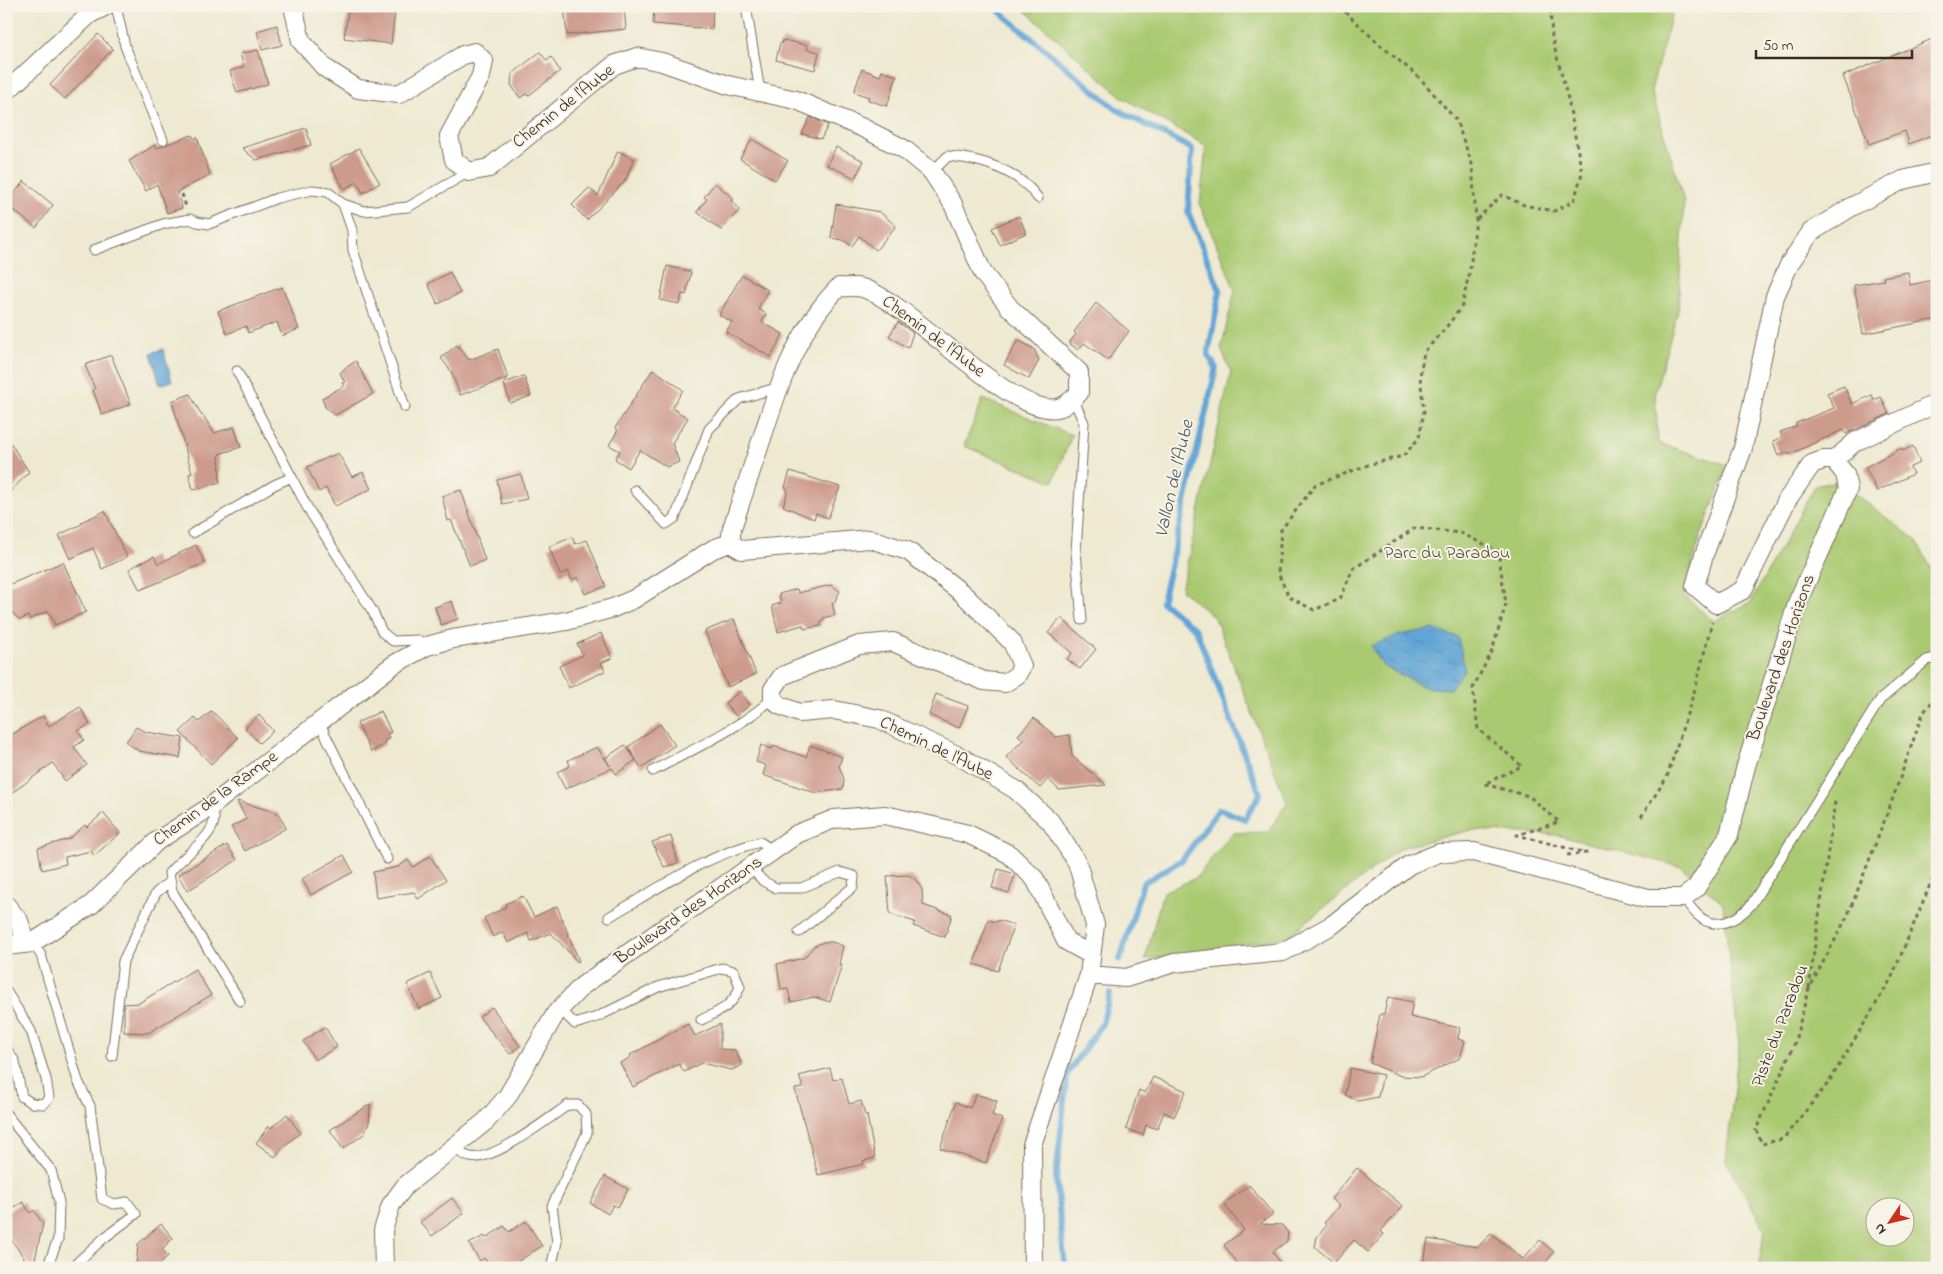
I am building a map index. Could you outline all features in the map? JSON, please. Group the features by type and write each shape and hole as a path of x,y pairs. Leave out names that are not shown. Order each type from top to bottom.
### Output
{"street":[{"path":"6,92 90,14 106,6"},
{"path":"293,6 301,41 325,68 358,89 399,94 462,55 475,52 484,61 481,76 449,136 454,160 469,172"},
{"name":"Chemin de l'Aube","path":"469,172 488,168 614,65 637,58 662,62 728,85 796,100 863,128 904,149 932,172 953,204 984,273 1010,308 1080,372 1080,393 1061,407 1037,407 1000,387 890,302 861,288 839,287 824,302 791,356 732,528 730,543"},
{"path":"1937,172 1903,180 1844,211 1811,232 1790,264 1775,296 1743,448 1694,586 1716,604 1743,590 1787,500 1812,464 1823,460 1834,460 1855,442 1937,403"},
{"name":"Boulevard des Horizons","path":"1683,898 1696,888 1729,835 1746,766 1798,601 1848,489 1845,474 1834,460"},
{"path":"730,543 742,550 870,539 908,551 962,593 1012,642 1022,666 1017,675 1005,682 984,681 894,642 859,644 782,676 773,689 773,698"},
{"name":"Chemin de la Rampe","path":"6,946 29,943 91,905 157,841 210,807 393,665 426,646 453,639 566,621 612,608 634,599 713,549 730,543"},
{"name":"Chemin de l'Aube","path":"773,698 779,705 799,713 834,710 879,719 959,756 1016,790 1050,821 1077,862 1095,925 1089,975 1032,1145 1033,1268"},
{"name":"Boulevard des Horizons","path":"384,1268 383,1230 391,1205 405,1186 486,1121 507,1097 560,1008 582,986 797,834 834,819 886,816 968,834 1009,854 1035,879 1066,941 1091,955"},
{"path":"1089,975 1126,978 1174,963 1283,952 1332,924 1408,864 1439,853 1474,852 1648,898 1683,898"},
{"path":"6,904 19,921 29,943"}],"lane":[{"path":"116,6 125,46 163,140"},
{"path":"746,6 760,92"},
{"path":"932,172 948,156 971,158 1013,174 1029,186 1038,198"},
{"path":"94,250 163,224 190,219 209,224 276,198 312,190 328,192 343,204 364,211 408,207 469,172"},
{"path":"343,204 352,230 353,250 405,407"},
{"name":"Chemin de la Rampe","path":"237,371 307,507 373,612 382,632 393,640 418,640 426,646"},
{"path":"635,490 666,524 675,518 709,429 739,399 779,387"},
{"path":"1073,398 1084,423 1076,552 1082,620"},
{"path":"193,533 274,485 292,477"},
{"path":"1683,898 1698,916 1709,923 1726,922 1740,916 1751,905 1880,700 1927,660 1937,658"},
{"path":"653,771 759,711 773,698"},
{"path":"319,722 387,859"},
{"path":"210,807 214,819 208,835 176,863 168,873 172,891 240,1001"},
{"path":"609,916 682,875 738,847 760,842 774,851"},
{"path":"750,868 764,881 776,888 801,888 840,872 854,876 853,887 799,932"},
{"path":"112,1056 123,961 156,893 170,882"},
{"path":"29,943 41,956 78,1080 90,1106 102,1199 114,1204 128,1202 136,1214 104,1238 71,1268"},
{"path":"560,1008 575,1024 597,1017 658,987 722,968 734,971 740,987 736,998 727,1008 702,1020"},
{"path":"6,991 33,1039 46,1079 49,1098 43,1104 32,1103 22,1096 15,1062 6,1048"},
{"path":"453,1148 471,1157 480,1156 496,1151 520,1139 568,1105 578,1105 586,1114 587,1133 552,1206 557,1242 551,1268"},
{"path":"6,1114 51,1170 59,1202 58,1239 47,1268"}],"path":[{"path":"1339,6 1379,44 1420,78 1456,120 1472,164 1476,220 1470,269 1462,306 1424,352 1420,376 1424,411 1419,438 1403,456 1368,465 1315,485 1282,530 1278,573 1289,597 1314,610 1340,599 1353,569 1415,528 1461,533 1498,551 1506,604 1492,651 1473,688 1478,729 1522,766 1484,784 1529,796 1559,822 1517,835 1586,853 1560,856"},
{"path":"1476,220 1502,195 1524,205 1554,210 1574,202 1582,173 1568,99 1552,38 1550,6"},
{"path":"1641,817 1667,777 1695,689 1716,604"},
{"name":"Piste du Paradou","path":"1937,696 1923,713 1890,809 1848,915 1808,991 1794,1045 1756,1130 1762,1144 1783,1139 1829,1082 1891,979 1937,868"},
{"path":"1808,991 1837,790 1830,778"}],"green space":[{"name":"Parc du Paradou","path":"1020,6 1674,6 1651,90 1684,201 1678,311 1655,392 1658,443 1728,465 1699,541 1683,595 1714,621 1751,602 1815,486 1838,481 1916,540 1937,579 1937,1268 1758,1268 1765,1230 1726,1161 1739,1044 1723,904 1682,867 1556,835 1471,830 1400,848 1287,937 1145,960 1163,892 1196,878 1232,833 1268,832 1287,803 1215,618 1181,590 1231,372 1221,349 1235,290 1200,205 1206,146 1122,97"},
{"path":"983,399 1072,435 1053,482 964,446"}],"water":[{"path":"163,349 172,381 160,385 151,353"},
{"path":"1433,629 1458,637 1465,669 1450,689 1427,688 1383,666 1371,646 1399,635"}],"building":[{"path":"349,6 395,12 391,44 344,38"},
{"path":"564,6 624,6 626,29 567,35"},
{"path":"654,6 713,6 712,29 653,24"},
{"path":"277,25 282,45 262,50 257,31"},
{"path":"98,34 113,49 65,99 50,85"},
{"path":"1937,37 1937,133 1909,144 1905,131 1869,144 1843,76"},
{"path":"783,40 807,45 807,49 819,52 815,70 776,60 780,43 782,44"},
{"path":"258,50 268,84 237,93 230,71 244,67 240,54"},
{"path":"540,52 547,61 551,57 560,71 528,96 526,94 520,98 511,85 512,74"},
{"path":"862,69 880,76 882,71 897,76 887,106 868,100 869,97 854,92"},
{"path":"810,117 828,125 821,139 802,134"},
{"path":"306,128 311,145 256,160 242,148"},
{"path":"192,135 194,139 197,137 210,175 177,192 182,208 167,213 157,184 146,191 129,161 155,145 157,148"},
{"path":"752,139 788,161 775,180 740,159"},
{"path":"836,147 864,161 855,178 827,165"},
{"path":"359,148 380,183 363,193 357,182 344,189 330,164"},
{"path":"618,151 634,159 625,181 587,220 572,205 589,188 598,196"},
{"path":"24,181 53,205 36,228 6,204"},
{"path":"715,183 733,198 731,201 740,209 721,230 697,212 707,199 704,197"},
{"path":"836,204 880,212 896,226 876,250 859,236 852,246 843,240 831,238"},
{"path":"1019,216 1026,233 1000,245 992,228"},
{"path":"667,266 691,272 686,295 682,294 680,304 660,300"},
{"path":"450,272 460,293 438,304 428,284"},
{"path":"1908,272 1910,285 1937,279 1937,319 1863,334 1854,285 1884,280 1883,277"},
{"path":"742,275 768,290 758,309 766,314 762,322 783,334 771,357 726,332 732,322 719,315"},
{"path":"282,287 299,329 282,336 277,322 248,333 246,326 227,334 218,311"},
{"path":"1096,303 1129,331 1108,360 1084,343 1078,350 1069,343 1076,334 1074,332"},
{"path":"898,322 913,333 908,348 889,336"},
{"path":"1018,340 1034,349 1039,360 1029,379 1004,365"},
{"path":"457,345 469,360 498,349 508,378 460,395 451,371 441,358"},
{"path":"111,355 131,404 102,415 93,390 95,389 85,365"},
{"path":"356,361 373,394 335,415 325,407 322,398 344,386 342,383 345,382 340,373"},
{"path":"653,369 683,390 672,408 688,418 672,443 679,462 667,467 640,450 629,468 615,459 620,451 609,445 618,430 615,428"},
{"path":"524,376 531,396 510,403 504,383"},
{"path":"1844,386 1852,404 1872,395 1874,400 1881,397 1889,414 1846,434 1843,430 1788,455 1788,452 1778,456 1773,441 1782,437 1780,432 1797,426 1796,423 1834,408 1827,393"},
{"path":"190,394 214,433 234,427 241,447 219,454 220,482 193,490 189,474 192,473 172,401"},
{"path":"6,436 29,472 6,496"},
{"path":"1913,446 1920,463 1910,467 1913,474 1877,491 1865,467 1902,448 1903,451"},
{"path":"338,453 352,477 363,472 371,489 335,506 326,488 319,492 307,467"},
{"path":"790,471 840,487 828,518 816,513 814,519 783,506 788,491 785,487"},
{"path":"521,474 527,499 502,504 497,480"},
{"path":"461,490 485,560 470,566 451,520 448,521 442,496"},
{"path":"105,511 127,557 102,569 93,548 70,559 59,535"},
{"path":"572,537 575,544 587,540 606,586 585,594 578,577 572,580 568,571 560,575 549,547"},
{"path":"196,545 205,563 140,590 129,569 154,556 158,564"},
{"path":"63,562 86,612 55,625 48,611 30,619 28,616 20,620 6,607 6,586"},
{"path":"831,585 840,591 834,603 832,603 835,615 823,618 821,626 804,629 803,625 778,632 772,606 781,603 779,594 797,589 798,593"},
{"path":"452,601 458,619 441,625 435,607"},
{"path":"1061,618 1096,649 1080,669 1067,659 1072,653 1048,633"},
{"path":"734,619 756,674 728,687 705,631"},
{"path":"601,633 612,658 601,663 605,671 569,688 559,666 583,655 577,644"},
{"path":"740,691 750,705 736,716 725,703"},
{"path":"936,694 968,706 959,728 929,715"},
{"path":"80,707 90,724 78,731 84,740 74,747 87,765 65,781 53,763 6,797 6,738 43,716 49,726"},
{"path":"212,711 238,738 211,764 180,732 195,718 199,722"},
{"path":"381,711 391,732 387,734 389,738 384,741 385,744 371,752 357,723"},
{"path":"259,715 273,731 259,743 245,728"},
{"path":"1034,718 1056,737 1070,735 1072,756 1106,785 1059,790 1048,779 1040,788 1006,757 1023,740 1018,735"},
{"path":"660,724 675,745 641,768 628,747"},
{"path":"136,727 146,732 183,738 180,758 139,751 126,742"},
{"path":"625,745 636,760 616,774 612,768 565,789 557,772 570,766 568,760 597,747 610,766 605,758"},
{"path":"761,745 772,749 773,746 806,757 810,745 842,757 839,766 844,779 843,789 816,793 763,775 766,765 756,762"},
{"path":"237,801 278,813 286,828 245,851 231,827 246,819"},
{"path":"103,813 120,833 94,856 91,851 65,857 66,864 42,870 38,848 69,839"},
{"path":"671,836 678,863 664,867 652,842"},
{"path":"227,845 237,860 187,891 178,875"},
{"path":"344,855 353,872 311,895 302,879"},
{"path":"430,856 446,880 418,899 414,892 376,898 373,872 398,867 408,860 413,867"},
{"path":"998,869 1015,874 1009,893 992,888"},
{"path":"909,875 916,880 922,889 923,905 952,915 945,937 913,926 915,922 890,914 887,876"},
{"path":"523,896 534,917 557,906 578,962 551,933 531,941 528,933 508,943 503,932 493,937 484,918 506,907 505,904"},
{"path":"988,920 997,922 998,920 1014,925 998,971 974,964"},
{"path":"823,942 832,942 843,946 839,964 842,965 830,1002 814,997 791,1002 788,989 781,990 777,964 804,958 814,946"},
{"path":"195,969 211,995 148,1033 124,1032 124,1004 139,1003"},
{"path":"430,973 442,998 419,1009 407,984"},
{"path":"1388,997 1413,1002 1410,1017 1460,1028 1458,1039 1465,1041 1460,1058 1421,1077 1401,1076 1370,1063 1380,1014 1384,1014"},
{"path":"492,1007 520,1046 510,1054 479,1017"},
{"path":"688,1024 695,1036 720,1024 720,1049 735,1050 742,1065 732,1070 701,1063 684,1072 679,1064 633,1087 620,1063 631,1057 630,1055"},
{"path":"325,1027 337,1047 315,1060 303,1041"},
{"path":"830,1068 833,1080 842,1078 849,1104 861,1101 865,1115 867,1115 875,1158 863,1161 864,1164 818,1175 795,1089 803,1088 799,1076"},
{"path":"1350,1068 1383,1075 1378,1097 1358,1101 1345,1095"},
{"path":"1153,1077 1186,1091 1174,1117 1164,1112 1157,1129 1146,1125 1143,1135 1126,1129 1139,1090 1145,1093"},
{"path":"976,1094 997,1101 992,1115 1002,1119 986,1163 940,1148 956,1102 970,1108"},
{"path":"370,1104 369,1123 364,1134 343,1149 330,1130"},
{"path":"287,1114 300,1133 283,1147 275,1157 256,1143 269,1126 271,1128"},
{"path":"1357,1168 1403,1206 1381,1231 1384,1234 1368,1252 1354,1240 1334,1263 1315,1247 1317,1237 1327,1225 1324,1223 1339,1206 1331,1199"},
{"path":"605,1176 628,1189 618,1207 613,1205 608,1214 590,1203"},
{"path":"1249,1185 1273,1214 1260,1224 1282,1225 1288,1233 1287,1241 1273,1252 1283,1268 1241,1268 1224,1245 1244,1230 1224,1204"},
{"path":"452,1198 464,1213 432,1236 420,1222"},
{"path":"23,1202 30,1213 34,1210 43,1224 33,1268 31,1268 6,1232 6,1212"},
{"path":"526,1221 542,1246 508,1268 491,1268 484,1258 480,1261 469,1244 484,1236 486,1238 504,1226 509,1232"},
{"path":"161,1224 173,1238 162,1249 168,1256 155,1268 136,1268 138,1244"},
{"path":"1491,1233 1523,1259 1540,1240 1554,1252 1541,1268 1423,1268 1428,1239 1478,1247"}],"waterway":[{"name":"Vallon de l'Aube","path":"1001,6 1000,12 1116,109 1192,149 1188,212 1220,291 1208,355 1216,368 1162,602 1196,630 1260,794 1245,819 1219,809 1182,860 1143,883 1120,960"},
{"path":"1065,1268 1056,1178 1067,1074 1102,1024 1110,994"}]}
